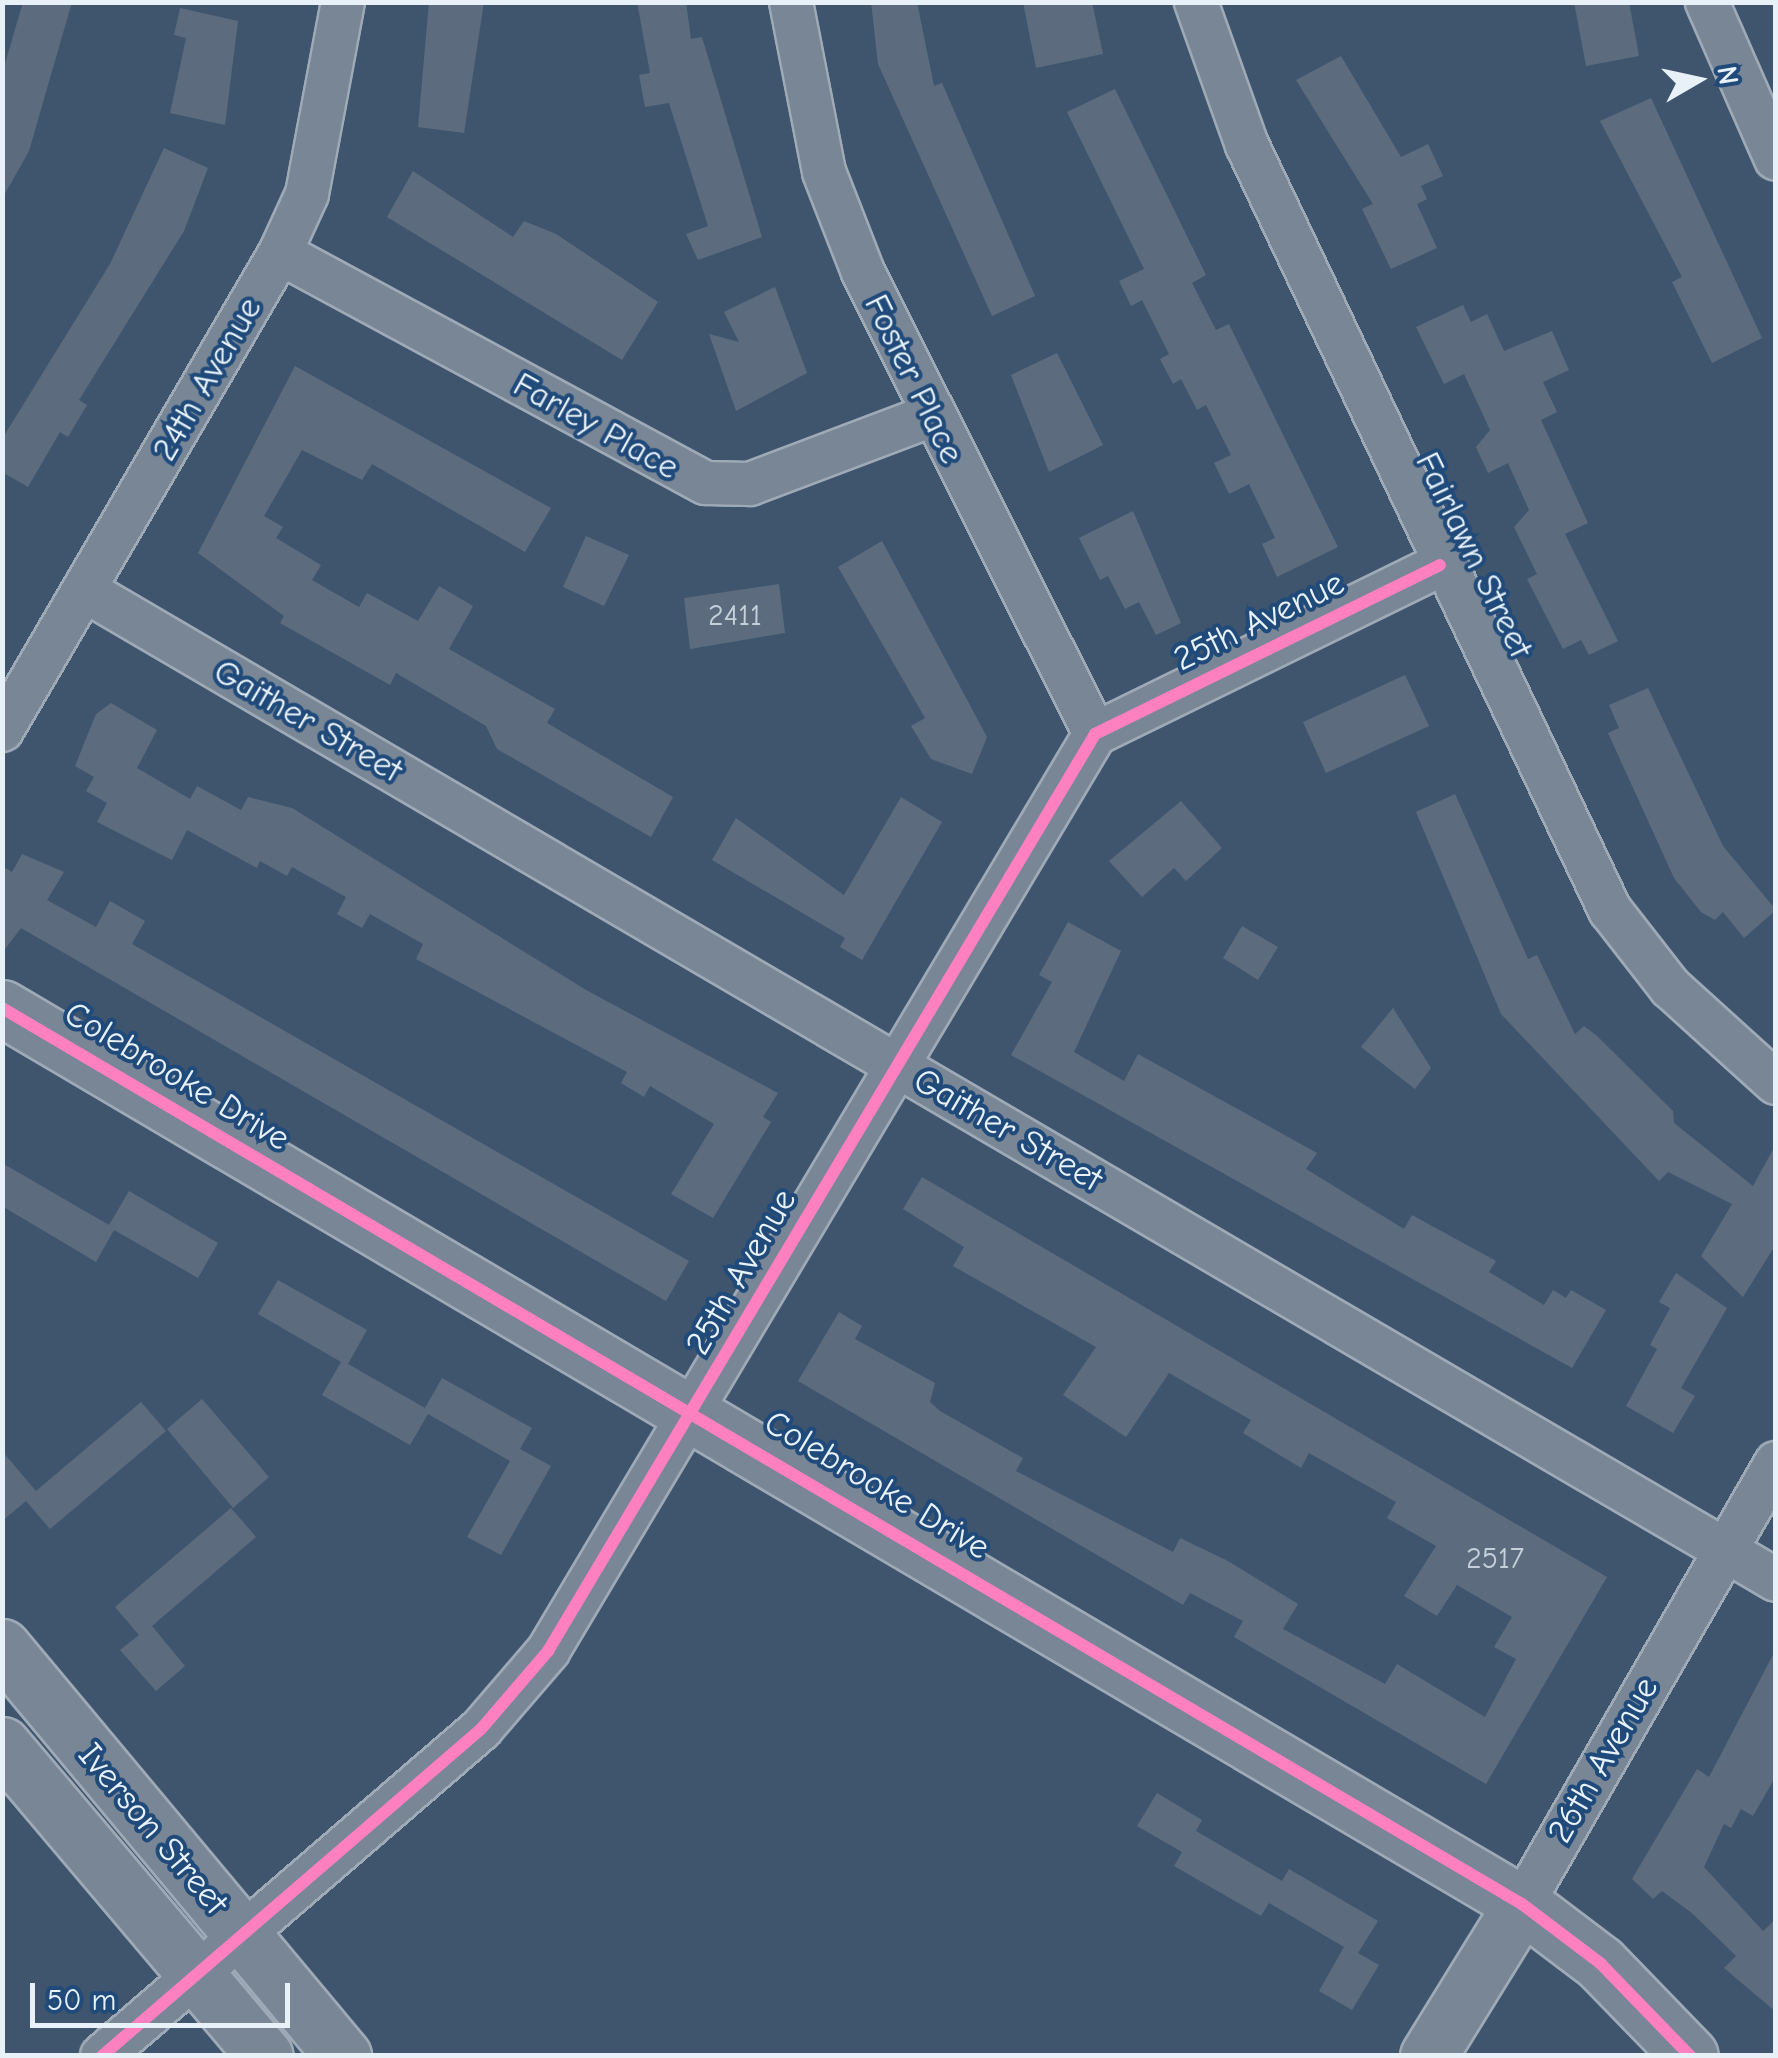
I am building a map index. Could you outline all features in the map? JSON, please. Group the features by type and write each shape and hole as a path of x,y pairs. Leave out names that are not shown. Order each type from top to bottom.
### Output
{"street":[{"name":"24th Avenue","path":"2,730 280,253 307,194 343,2"},
{"name":"Foster Place","path":"791,2 824,172 930,416 1096,734"},
{"name":"Fairlawn Street","path":"1196,2 1247,145 1440,565 1610,910 1670,987 1776,1082"},
{"path":"1707,2 1776,158"},
{"name":"Farley Place","path":"280,253 706,483 750,484 930,416"},
{"name":"25th Avenue","path":"102,2056 244,1940 522,1683 696,1412 894,1064 1096,734 1440,565"},
{"name":"Gaither Street","path":"84,590 1776,1580"},
{"name":"Colebrooke Drive","path":"2,1008 696,1412 1522,1904 1600,1963 1690,2056"},
{"name":"26th Avenue","path":"1428,2056 1522,1904 1776,1464"},
{"name":"Iverson Street","path":"2,1647 343,2056"},
{"name":"Iverson Street","path":"2,1745 265,2056"}],"building":[{"path":"23,2 72,2 29,151 2,199 2,74"},
{"path":"429,2 484,2 464,133 418,127"},
{"path":"637,2 686,2 691,39 702,37 762,237 698,260 686,234 708,226 669,103 645,107 639,75 650,73"},
{"path":"871,2 917,2 934,86 942,83 1035,296 992,316 878,64"},
{"path":"1023,2 1092,2 1103,54 1036,68"},
{"path":"1574,2 1629,2 1639,56 1586,66"},
{"path":"180,8 238,21 225,125 170,113 186,38 174,35"},
{"path":"1341,56 1401,157 1428,144 1443,176 1421,186 1427,199 1417,204 1437,248 1391,269 1362,209 1373,204 1296,80"},
{"path":"1115,89 1206,275 1192,283 1216,330 1229,324 1338,547 1277,577 1262,544 1275,538 1249,484 1229,494 1214,463 1231,455 1206,405 1197,410 1181,379 1173,384 1160,359 1169,354 1142,300 1131,306 1119,281 1144,269 1067,112"},
{"path":"1651,98 1762,338 1712,363 1672,282 1682,277 1600,121"},
{"path":"164,148 208,168 184,231 79,400 87,405 68,437 60,432 28,487 2,472 2,439 110,264"},
{"path":"413,171 513,237 524,221 556,234 658,302 622,360 387,217"},
{"path":"775,287 807,373 736,411 709,334 739,342 724,312"},
{"path":"1463,305 1471,322 1487,314 1504,351 1552,331 1569,370 1543,382 1557,412 1541,420 1588,523 1565,534 1618,641 1589,655 1581,640 1563,649 1527,579 1537,574 1514,527 1529,510 1508,463 1488,473 1476,447 1490,430 1464,374 1444,384 1416,327"},
{"path":"1057,353 1103,445 1049,472 1011,375"},
{"path":"295,366 551,508 525,552 372,464 362,480 302,450 264,516 283,527 276,538 321,565 312,580 359,607 367,593 418,621 439,586 473,606 449,649 555,709 547,723 673,797 651,837 497,749 486,726 396,673 390,685 280,623 284,616 198,553"},
{"path":"1133,511 1181,623 1156,635 1139,602 1125,609 1108,576 1100,580 1079,538"},
{"path":"586,536 629,555 604,606 563,587"},
{"path":"882,541 987,737 972,774 931,759 911,726 925,718 838,567"},
{"path":"779,584 785,633 690,649 684,598"},
{"path":"1405,675 1429,726 1326,773 1303,722"},
{"path":"1648,688 1723,846 1776,910 1744,938 1723,912 1715,920 1701,912 1674,878 1608,733 1619,728 1609,705"},
{"path":"111,703 157,730 137,768 190,799 197,786 241,810 248,797 292,808 586,990 778,1093 763,1117 771,1122 713,1218 671,1194 714,1124 650,1086 644,1097 621,1083 627,1072 416,959 423,944 370,914 362,928 337,914 346,897 292,867 287,876 260,861 257,868 187,830 172,860 97,822 107,803 86,791 94,777 75,766 96,714"},
{"path":"1455,794 1528,959 1537,955 1575,1034 1584,1026 1597,1036 1673,1111 1674,1123 1753,1186 1776,1144 1776,1244 1743,1297 1701,1256 1732,1204 1668,1172 1659,1181 1501,1014 1416,812"},
{"path":"901,797 942,822 862,960 840,947 845,938 712,860 736,818 844,895"},
{"path":"1181,801 1222,848 1186,881 1174,868 1142,897 1109,861"},
{"path":"22,854 64,872 47,900 96,927 110,901 145,921 132,944 689,1261 666,1301 21,928 2,953 2,866 12,872"},
{"path":"1068,922 1121,951 1074,1052 1124,1081 1138,1054 1317,1153 1306,1169 1404,1229 1412,1215 1496,1261 1489,1272 1544,1305 1553,1290 1566,1298 1571,1290 1606,1310 1572,1368 1011,1055 1052,982 1039,975"},
{"path":"1242,926 1278,947 1258,980 1223,958"},
{"path":"1393,1008 1431,1068 1415,1089 1361,1047"},
{"path":"2,1163 109,1225 129,1191 218,1243 198,1278 114,1230 96,1262 2,1206"},
{"path":"922,1177 1607,1577 1486,1784 1234,1637 1243,1621 1190,1593 1183,1605 798,1381 839,1312 862,1326 855,1339 935,1383 930,1402 940,1411 1023,1458 1016,1471 1173,1552 1180,1538 1228,1561 1298,1604 1283,1629 1385,1684 1397,1664 1485,1717 1516,1659 1494,1647 1512,1617 1457,1585 1437,1616 1404,1596 1436,1546 1387,1518 1396,1502 1309,1453 1301,1468 1243,1433 1251,1420 1169,1373 1126,1437 1063,1395 1096,1347 953,1266 964,1247 903,1209"},
{"path":"1676,1273 1727,1308 1681,1388 1695,1396 1673,1433 1626,1406 1657,1349 1650,1345 1670,1308 1659,1302"},
{"path":"278,1280 367,1330 348,1364 425,1408 442,1378 532,1428 520,1449 551,1466 501,1555 467,1537 510,1461 428,1414 410,1445 322,1395 341,1362 258,1314"},
{"path":"202,1399 269,1477 233,1508 167,1429"},
{"path":"141,1402 166,1431 50,1529 26,1501 2,1521 2,1451 36,1491"},
{"path":"231,1508 256,1537 152,1626 185,1666 156,1691 120,1650 139,1635 115,1607"},
{"path":"1776,1649 1776,1776 1753,1816 1741,1809 1731,1828 1724,1824 1704,1867 1763,1931 1776,1919 1776,2012 1724,1968 1736,1956 1693,1914 1662,1891 1653,1899 1632,1879 1697,1769 1709,1777"},
{"path":"1157,1793 1202,1820 1196,1831 1282,1881 1289,1869 1378,1921 1358,1953 1379,1965 1352,2010 1319,1991 1344,1947 1269,1903 1261,1916 1174,1866 1182,1852 1137,1826"}],"cycle path":[{"path":"102,2056 481,1729 548,1651 1095,734 1440,565"},
{"path":"2,1008 1522,1904 1600,1963 1690,2056"}]}
